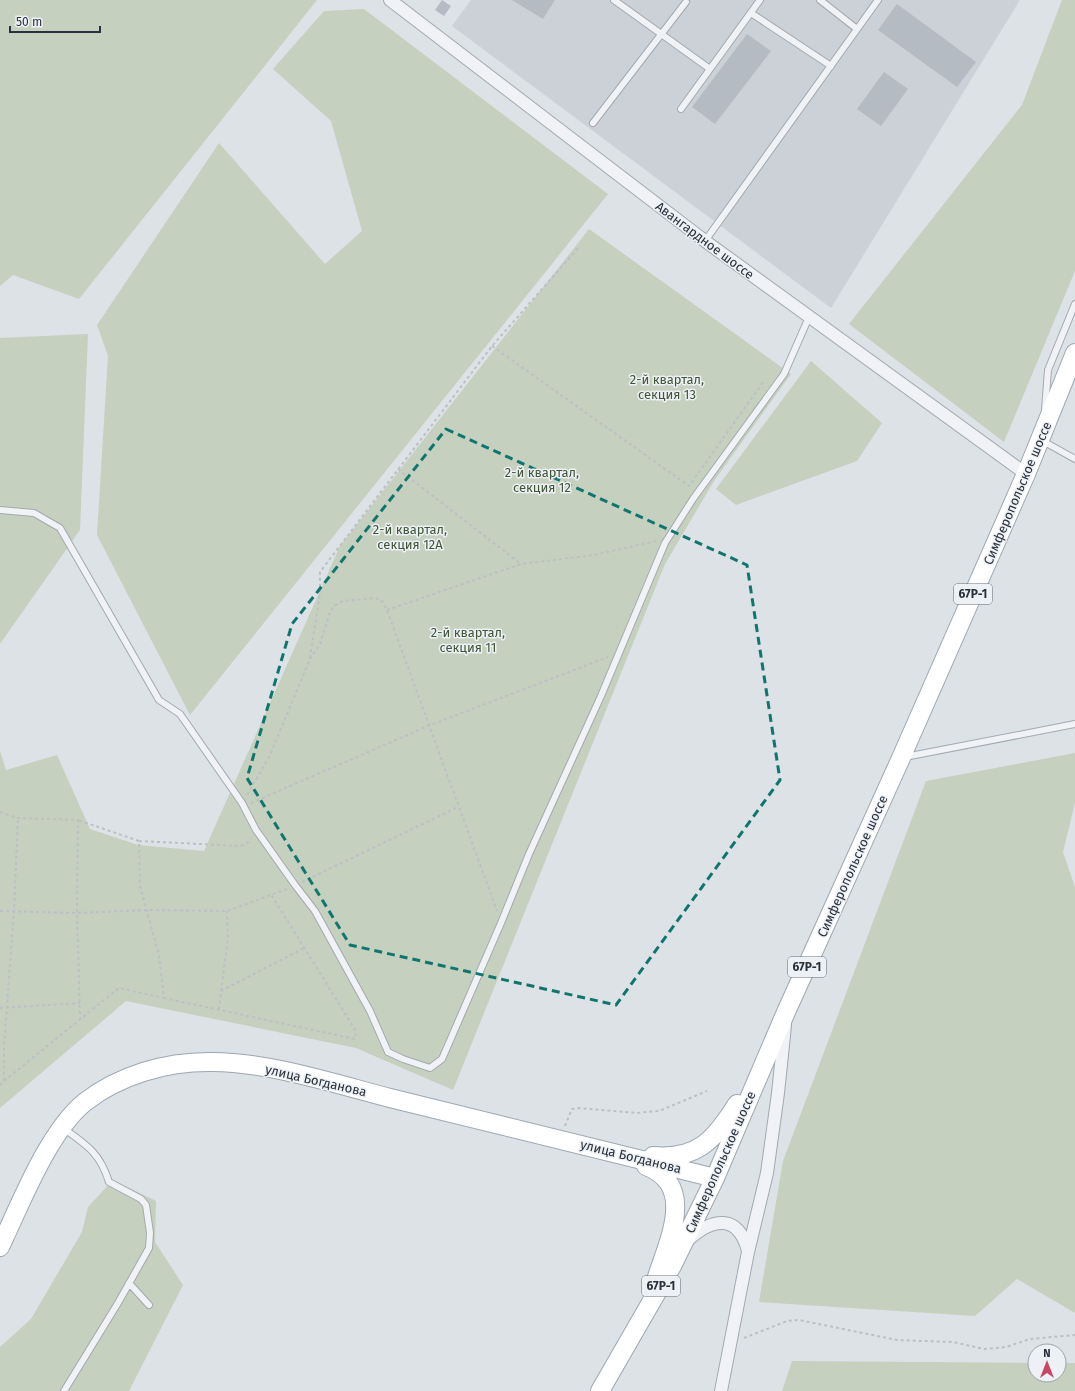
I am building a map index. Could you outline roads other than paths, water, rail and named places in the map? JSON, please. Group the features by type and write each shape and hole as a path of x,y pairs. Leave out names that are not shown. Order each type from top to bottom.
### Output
{"main road":[{"name":"Симферопольское шоссе","path":"600,1391 647,1312 684,1242 715,1178 786,1012 902,758 1026,474 1075,353"},
{"path":"610,1152 675,1156 699,1148 712,1139 723,1126 770,1050"},
{"name":"улица Богданова","path":"0,1247 44,1156 62,1127 84,1104 114,1084 138,1074 183,1064 230,1062 298,1075 559,1138 715,1178"},
{"path":"610,1152 652,1168 666,1178 673,1192 676,1213 672,1231 664,1252 647,1312"}],"street":[{"name":"Авангардное шоссе","path":"390,0 705,241 1026,474"},
{"path":"721,1391 748,1252 767,1173 778,1094 786,1012"},
{"path":"684,1242 698,1230 711,1223 727,1223 739,1229 745,1238 748,1252"}],"lane":[{"path":"614,0 710,69"},
{"path":"681,109 760,0"},
{"path":"820,0 857,29"},
{"path":"705,241 878,0"},
{"path":"594,123 686,2"},
{"path":"751,13 831,66"},
{"path":"1075,304 1048,370 1042,435 1075,459"},
{"path":"0,510 34,513 60,528 159,700 180,714 243,805 256,830 294,885 315,911 370,1011 388,1052 403,1059 430,1068 442,1058 501,923 529,854 601,696 668,538 693,499 784,374 809,317"},
{"path":"1059,392 1075,370"},
{"path":"902,758 1075,724"},
{"path":"62,1127 93,1150 104,1165 109,1182 140,1199 146,1205 150,1233 149,1248 64,1391"},
{"path":"129,1283 149,1305"}],"park label":[{"name":"2-й квартал, секция 13","path":"667,386"},
{"name":"2-й квартал, секция 12","path":"542,480"},
{"name":"2-й квартал, секция 12А","path":"410,536"},
{"name":"2-й квартал, секция 11","path":"468,640"}]}
